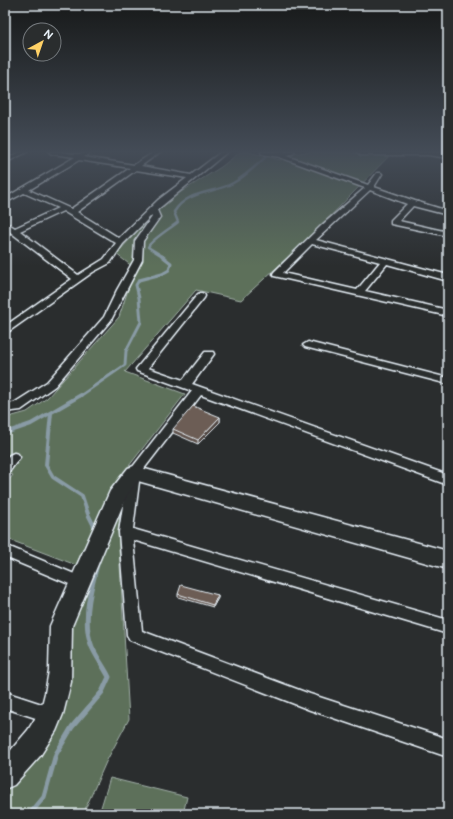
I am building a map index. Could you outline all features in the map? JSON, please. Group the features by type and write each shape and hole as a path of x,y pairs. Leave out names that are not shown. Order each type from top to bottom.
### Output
{"street":[{"path":"5,201 24,190"},
{"path":"24,190 64,208 97,226 120,242"},
{"path":"71,212 103,190"},
{"path":"6,327 90,270 107,261 120,242 153,210 177,190"},
{"path":"366,190 324,228 277,274 448,313"},
{"path":"378,190 412,203 448,213"},
{"path":"412,203 394,222 448,234"},
{"path":"14,231 64,208"},
{"path":"5,408 17,408 51,384 108,318 121,290 138,260 139,242 156,217 153,210"},
{"path":"5,224 78,279"},
{"path":"311,241 448,278"},
{"path":"359,293 385,261"},
{"path":"201,296 141,369 448,480"},
{"path":"308,345 448,381"},
{"path":"185,385 209,354"},
{"path":"5,776 38,737 51,714 58,688 61,626 79,582 120,492 199,390"},
{"path":"5,401 17,408"},
{"path":"5,469 14,457"},
{"path":"134,473 126,532 135,635 310,702 448,748"},
{"path":"134,473 448,560"},
{"path":"126,532 448,627"},
{"path":"5,551 79,582"},
{"path":"5,700 51,714"}],"green space":[{"path":"184,190 356,190 310,237 241,300 196,290 125,372 185,394 111,489 76,565 5,538 5,485 13,475 5,472 5,418 27,412 47,398 119,317 130,284 137,270 116,254 165,202"},
{"path":"121,505 118,531 129,719 106,762 83,814 5,814 5,792 52,734 70,689 72,622"},
{"path":"110,778 187,797 183,814 99,814"}],"building":[{"path":"193,406 220,417 198,440 173,429"},
{"path":"181,585 218,595 213,605 178,594"}],"waterway":[{"path":"164,257 148,247 150,244 178,222 174,212 179,205 193,196 212,190"},
{"path":"80,396 125,365 126,351 141,322 139,298 136,285 139,280 162,274 169,270 171,263 162,256"},
{"path":"5,433 31,424 81,395"},
{"path":"51,413 46,465 53,477 82,496 88,514 96,530"},
{"path":"94,578 98,563"},
{"path":"30,814 44,797 56,754 72,727 102,692 109,677 96,655 89,639 87,612 94,577"}]}
